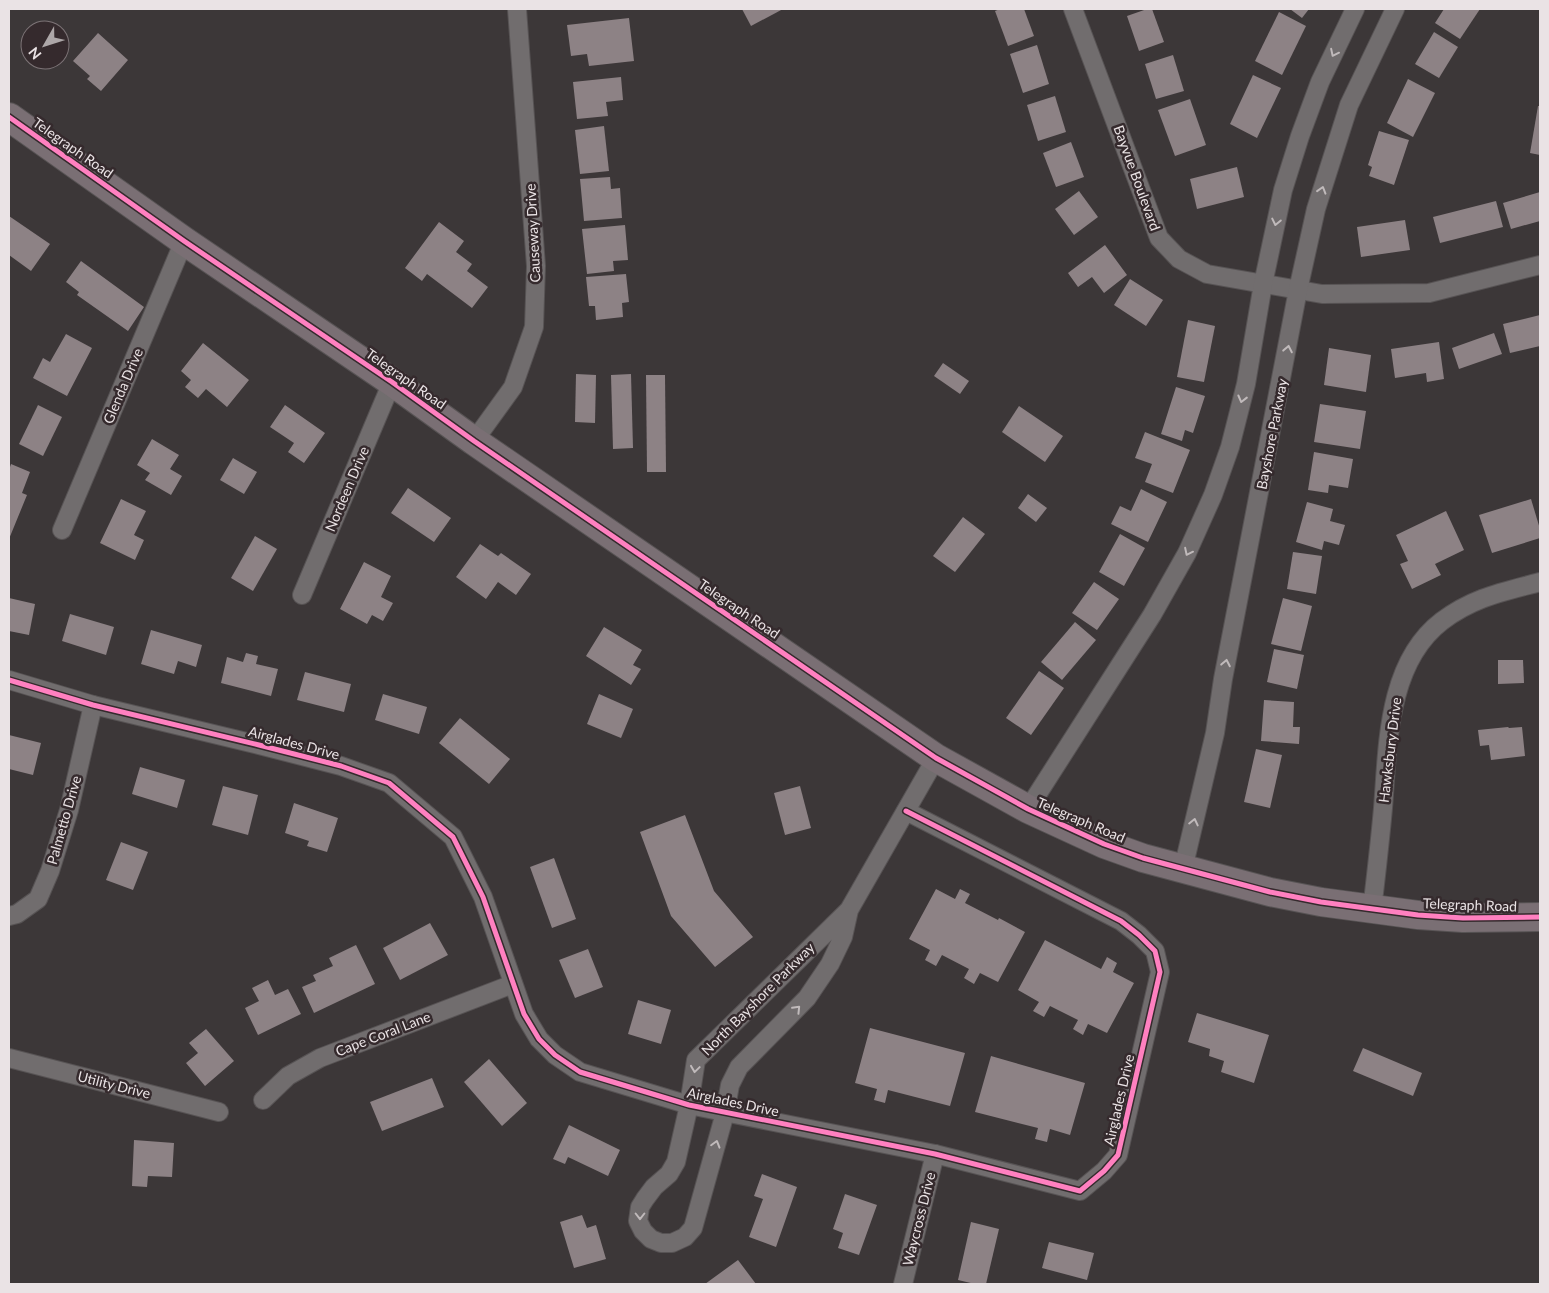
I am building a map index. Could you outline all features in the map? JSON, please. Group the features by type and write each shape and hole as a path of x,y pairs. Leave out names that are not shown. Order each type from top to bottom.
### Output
{"main road":[{"name":"Telegraph Road","path":"9,117 184,241 392,382 474,441 936,758 1028,810 1104,844 1143,858 1270,892 1372,910 1464,918 1540,917"}],"street":[{"name":"Causeway Drive","path":"474,441 513,387 534,327 536,266 517,9"},
{"name":"Bayvue Boulevard","path":"1073,9 1159,238 1178,259 1207,274 1322,294 1343,295 1429,293 1540,266"},
{"path":"1028,810 1152,615 1187,553 1213,495 1230,447 1246,384 1262,284 1282,190 1320,82 1355,9"},
{"name":"Bayshore Parkway","path":"1183,869 1215,733 1223,679 1264,476 1298,290 1316,209 1349,104 1395,9"},
{"name":"Glenda Drive","path":"62,530 184,241"},
{"name":"Nordeen Drive","path":"302,595 392,382"},
{"name":"Hawksbury Drive","path":"1372,910 1393,710 1399,686 1409,662 1422,641 1440,622 1463,607 1488,595 1540,582"},
{"name":"Airglades Drive","path":"9,680 93,705 341,766 389,783 453,838 482,897 524,1014 539,1039 555,1055 580,1072 689,1105 935,1154 1080,1191 1104,1171 1118,1155 1160,972 1155,951 1121,921 906,811"},
{"name":"Palmetto Drive","path":"9,916 17,914 38,899 50,872 69,810 93,705"},
{"name":"North Bayshore Parkway","path":"849,910 696,1060 689,1105 676,1162 669,1174 654,1187 640,1207 638,1221 643,1231 651,1239 661,1243 672,1243 685,1237 693,1228 725,1113 730,1085 739,1067 806,998 830,964 842,937 849,910 936,758"},
{"name":"Cape Coral Lane","path":"263,1100 288,1076 320,1058 512,984"},
{"name":"Utility Drive","path":"9,1058 219,1112"},
{"name":"Waycross Drive","path":"903,1284 935,1154"}],"building":[{"path":"742,9 783,9 751,26"},
{"path":"1000,9 1024,9 1034,36 1008,46 995,11"},
{"path":"1152,9 1164,42 1139,51 1127,16"},
{"path":"1290,9 1309,9 1302,18"},
{"path":"1444,9 1480,9 1460,39 1435,23"},
{"path":"1279,12 1306,26 1282,75 1255,61"},
{"path":"629,18 634,61 589,66 587,54 571,56 567,25"},
{"path":"1434,32 1458,47 1439,78 1415,64"},
{"path":"98,33 128,60 101,91 87,79 90,76 73,61"},
{"path":"1037,45 1049,84 1023,93 1010,54"},
{"path":"1173,55 1184,91 1156,99 1145,64"},
{"path":"1253,75 1281,88 1257,138 1230,124"},
{"path":"621,77 623,100 606,102 608,116 577,119 573,82"},
{"path":"1408,79 1435,93 1413,137 1387,123"},
{"path":"1055,96 1066,132 1038,141 1027,105"},
{"path":"1190,99 1206,145 1175,156 1158,110"},
{"path":"1538,106 1540,106 1540,155 1530,153"},
{"path":"604,126 609,171 580,174 575,130"},
{"path":"1379,131 1409,140 1394,185 1369,176 1372,167 1368,165"},
{"path":"1071,142 1084,177 1056,187 1043,153"},
{"path":"1237,167 1244,197 1197,209 1190,179"},
{"path":"610,177 611,189 620,188 622,218 584,221 580,179"},
{"path":"1079,191 1098,217 1074,235 1055,209"},
{"path":"1540,192 1540,221 1511,229 1503,203"},
{"path":"1496,201 1503,227 1440,243 1433,217"},
{"path":"9,216 50,244 31,271 9,255"},
{"path":"1405,220 1410,250 1361,257 1357,227"},
{"path":"439,222 464,241 456,252 472,264 467,271 488,287 472,308 427,274 422,281 405,268"},
{"path":"625,225 628,260 613,261 614,271 587,274 582,229"},
{"path":"1105,245 1127,275 1104,293 1092,277 1078,287 1068,273"},
{"path":"81,261 144,307 128,331 77,295 79,292 66,282"},
{"path":"626,274 629,302 622,303 623,317 596,320 595,306 589,306 586,277"},
{"path":"1130,279 1163,300 1146,326 1114,305"},
{"path":"1540,315 1540,346 1510,353 1503,324"},
{"path":"1188,320 1215,326 1204,382 1177,377"},
{"path":"1494,333 1502,354 1459,369 1452,348"},
{"path":"66,334 92,348 67,396 33,378 43,358 50,362"},
{"path":"1439,342 1444,379 1427,382 1426,373 1395,378 1391,349"},
{"path":"203,343 249,380 227,407 206,389 198,398 185,387 191,380 181,371"},
{"path":"1329,348 1371,355 1366,392 1324,385"},
{"path":"943,363 969,381 960,394 934,376"},
{"path":"576,374 596,375 595,423 575,422"},
{"path":"631,374 633,448 613,449 611,375"},
{"path":"646,375 665,375 666,472 647,472"},
{"path":"1176,387 1205,396 1193,433 1185,430 1182,441 1161,434"},
{"path":"1320,404 1366,411 1360,449 1314,442"},
{"path":"38,405 62,417 43,456 19,444"},
{"path":"285,405 325,433 304,463 288,452 294,443 270,427"},
{"path":"1019,406 1063,436 1045,462 1002,432"},
{"path":"1145,432 1190,450 1173,493 1145,482 1152,464 1135,458"},
{"path":"152,439 179,455 170,469 182,476 171,495 145,480 150,473 137,465"},
{"path":"1314,452 1353,459 1348,488 1329,485 1328,493 1308,490"},
{"path":"233,458 257,472 244,494 220,480"},
{"path":"11,464 30,472 22,493 27,495 9,539 9,470"},
{"path":"408,488 451,518 434,542 391,513"},
{"path":"1141,489 1167,502 1148,542 1111,524 1120,506 1131,511"},
{"path":"1028,494 1047,508 1036,522 1018,508"},
{"path":"121,499 146,511 134,535 144,540 135,560 100,543"},
{"path":"1531,499 1540,529 1540,538 1492,553 1479,515"},
{"path":"1307,502 1333,509 1330,521 1345,525 1339,545 1324,541 1322,550 1296,542"},
{"path":"1446,511 1464,550 1435,564 1441,575 1412,589 1400,564 1408,561 1396,535"},
{"path":"963,517 985,534 955,572 933,556"},
{"path":"1120,534 1145,548 1124,586 1099,572"},
{"path":"255,536 277,549 253,591 231,578"},
{"path":"480,544 498,556 501,553 531,574 516,595 498,582 486,599 456,577"},
{"path":"1293,552 1322,556 1316,594 1287,589"},
{"path":"364,562 391,576 381,597 393,603 383,621 372,615 367,624 340,609"},
{"path":"1094,582 1119,599 1097,630 1072,613"},
{"path":"9,598 35,604 29,635 9,631"},
{"path":"1283,598 1312,606 1301,651 1271,644"},
{"path":"70,614 114,627 106,655 62,641"},
{"path":"1075,622 1096,640 1062,680 1041,662"},
{"path":"604,627 642,650 633,665 641,669 631,685 586,656"},
{"path":"151,630 202,645 196,667 178,661 174,674 141,664"},
{"path":"1274,649 1304,655 1297,689 1267,682"},
{"path":"246,653 258,656 256,664 278,669 271,696 221,683 227,657 243,662"},
{"path":"1498,660 1523,660 1524,683 1498,684"},
{"path":"1039,671 1064,688 1031,735 1006,718"},
{"path":"305,672 351,684 344,712 297,700"},
{"path":"383,694 427,707 419,734 375,720"},
{"path":"599,694 633,709 621,738 587,724"},
{"path":"1264,700 1294,702 1293,727 1300,727 1299,744 1261,741"},
{"path":"460,718 510,759 489,784 439,743"},
{"path":"1522,727 1525,756 1491,760 1489,745 1480,746 1478,730"},
{"path":"9,735 41,743 33,775 9,769"},
{"path":"1256,749 1282,755 1270,808 1244,802"},
{"path":"140,767 185,780 177,808 132,794"},
{"path":"223,786 258,795 248,835 212,825"},
{"path":"800,786 811,828 785,835 774,793"},
{"path":"294,803 338,818 327,852 307,846 309,841 285,833"},
{"path":"685,815 714,891 753,937 715,967 671,916 640,832"},
{"path":"121,842 148,852 133,890 106,880"},
{"path":"554,858 576,919 552,928 530,867"},
{"path":"936,889 955,899 960,889 970,894 965,903 1025,932 998,982 980,973 974,984 964,978 969,969 942,955 936,966 925,960 930,950 909,939"},
{"path":"430,923 448,955 400,980 383,948"},
{"path":"1045,940 1101,969 1107,957 1117,963 1113,972 1134,983 1107,1033 1088,1024 1083,1035 1073,1029 1078,1020 1050,1006 1044,1017 1033,1011 1039,1002 1018,990"},
{"path":"356,945 375,984 314,1013 302,987 316,981 313,975 333,966 329,958"},
{"path":"588,949 603,987 575,998 559,960"},
{"path":"268,980 275,995 288,989 301,1014 258,1035 245,1008 259,1001 252,988"},
{"path":"638,1000 671,1010 661,1044 628,1034"},
{"path":"1197,1013 1269,1035 1254,1083 1221,1072 1224,1061 1209,1056 1210,1049 1188,1042"},
{"path":"870,1028 965,1053 950,1106 888,1090 885,1103 874,1100 877,1089 855,1083"},
{"path":"206,1029 234,1061 205,1086 186,1063 198,1053 189,1043"},
{"path":"1363,1048 1422,1073 1413,1096 1353,1071"},
{"path":"991,1056 1085,1083 1070,1135 1050,1129 1047,1142 1035,1139 1038,1128 975,1112"},
{"path":"489,1059 527,1103 502,1126 464,1082"},
{"path":"432,1078 444,1107 382,1131 370,1102"},
{"path":"569,1125 620,1150 608,1176 568,1157 565,1164 553,1159"},
{"path":"134,1140 174,1143 172,1177 148,1176 147,1187 132,1186"},
{"path":"762,1174 797,1187 776,1247 749,1237 763,1199 754,1196"},
{"path":"845,1194 877,1205 859,1255 838,1248 843,1233 833,1229"},
{"path":"582,1215 587,1228 596,1225 606,1259 574,1268 560,1222"},
{"path":"971,1222 999,1229 986,1284 975,1284 958,1280"},
{"path":"1049,1242 1094,1253 1087,1280 1042,1268"},
{"path":"738,1260 756,1284 705,1284"}],"cycle path":[{"path":"9,117 184,241 392,382 474,441 936,758 1028,809 1104,844 1143,858 1270,892 1321,902 1418,915 1463,918 1540,917"},
{"path":"9,680 93,705 341,766 389,783 453,837 483,897 524,1014 539,1039 555,1055 580,1072 689,1105 935,1154 1080,1191 1104,1171 1118,1155 1160,972 1155,951 1121,921 906,811"}]}
